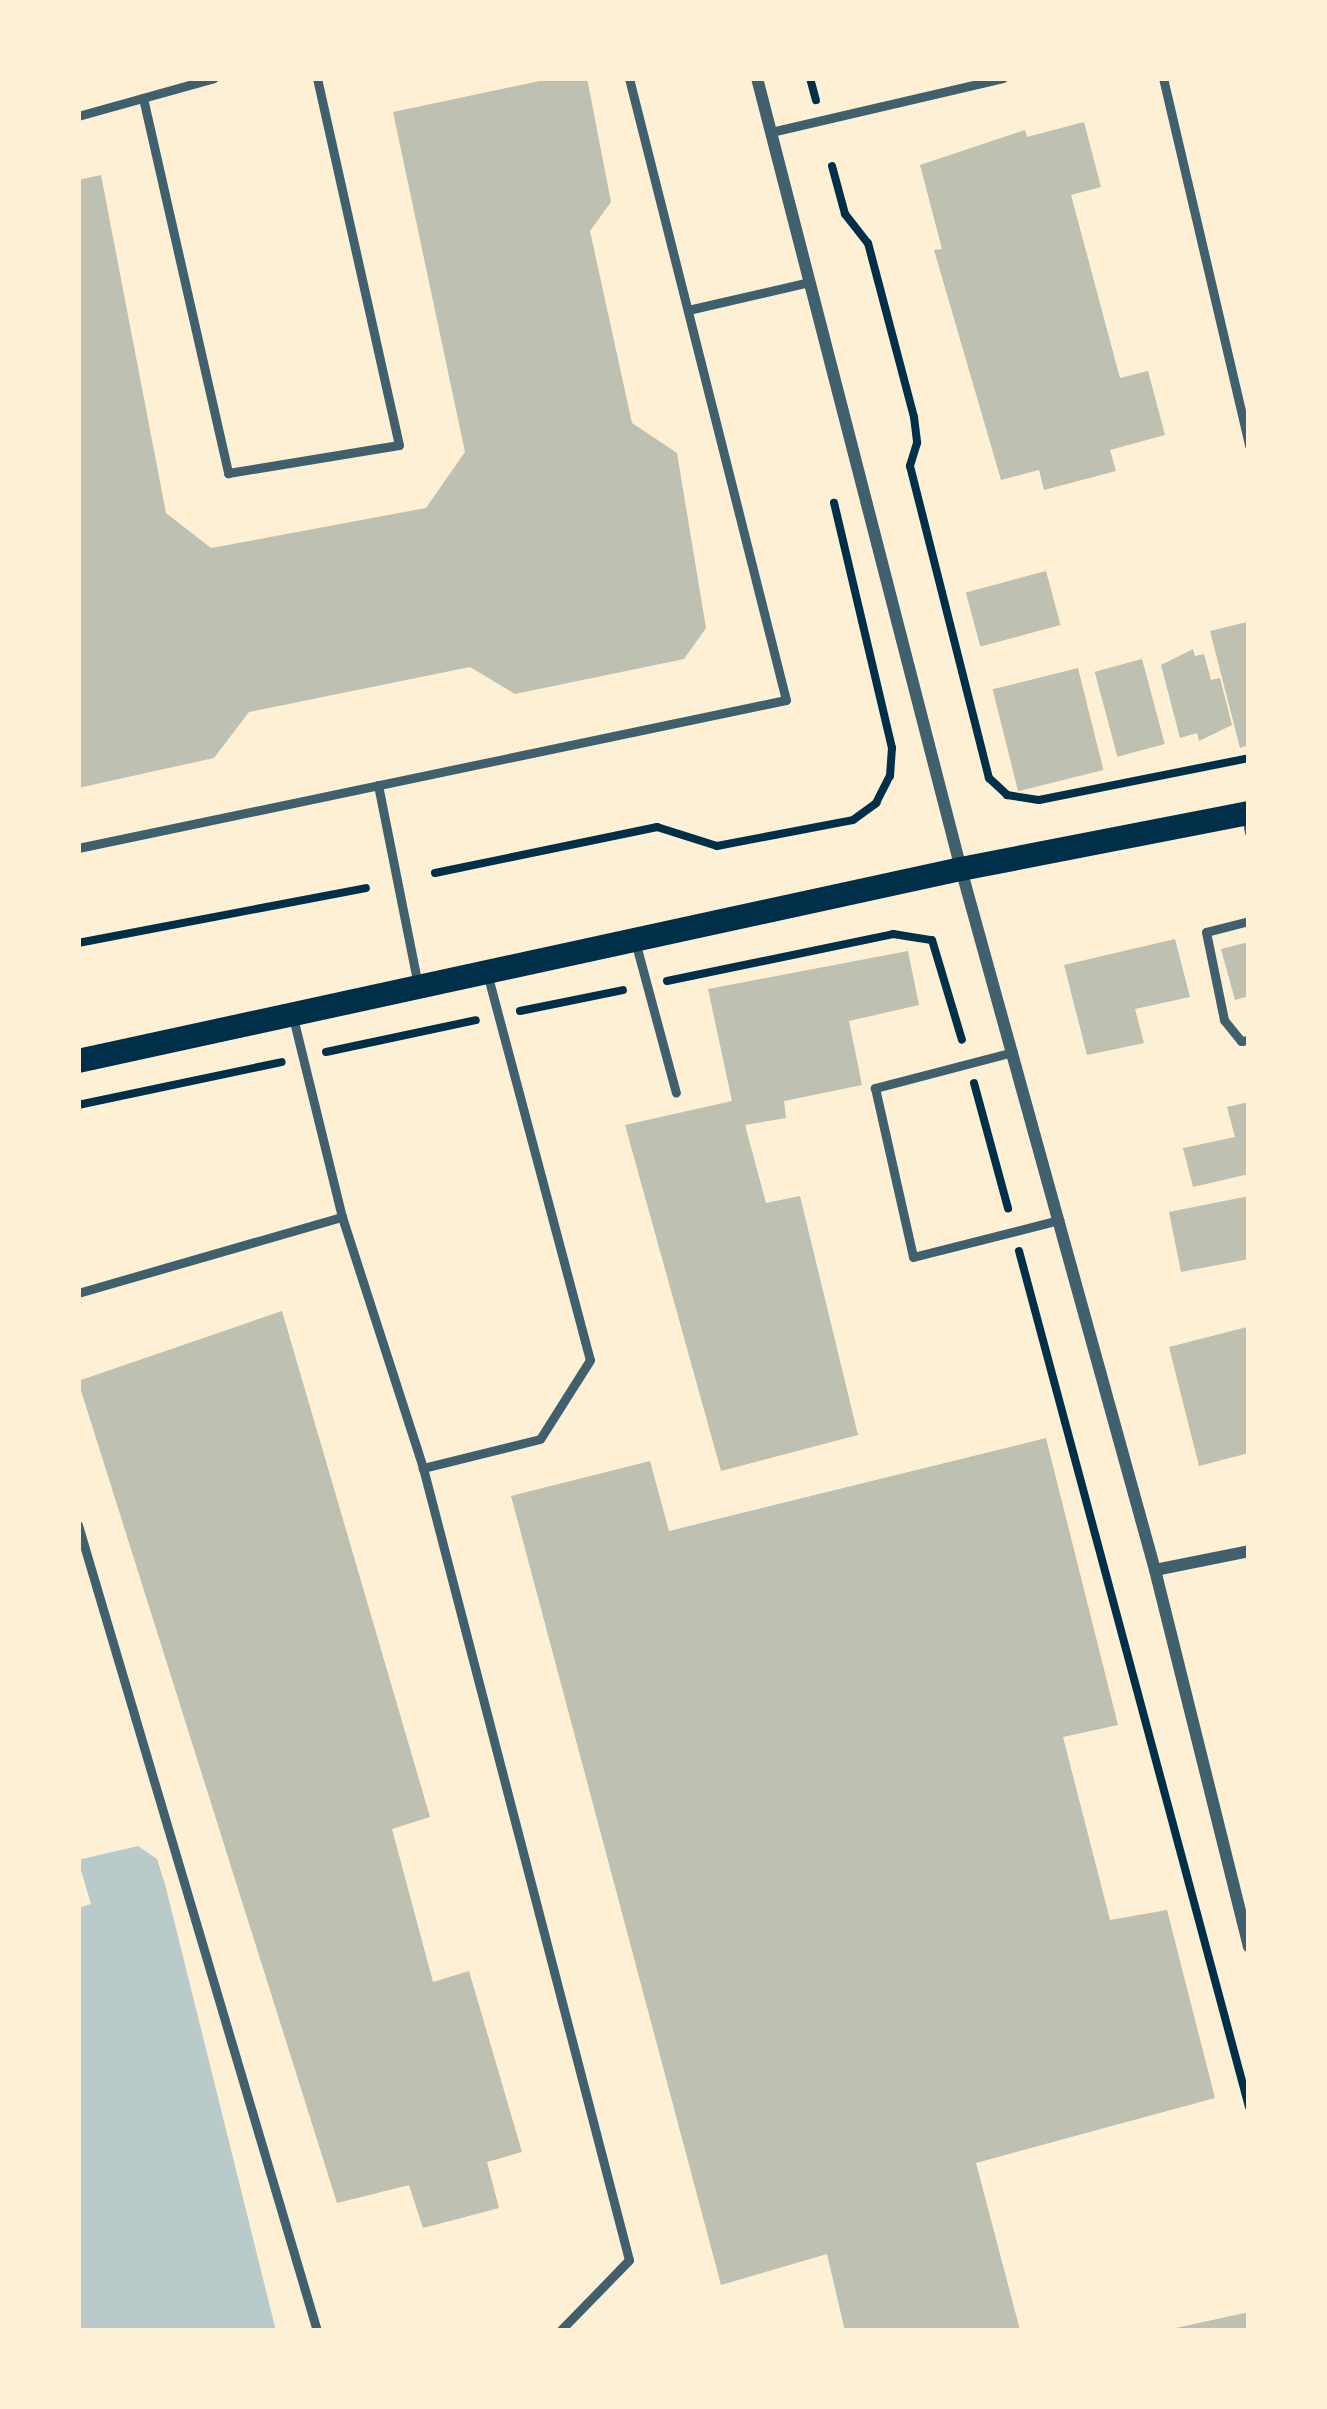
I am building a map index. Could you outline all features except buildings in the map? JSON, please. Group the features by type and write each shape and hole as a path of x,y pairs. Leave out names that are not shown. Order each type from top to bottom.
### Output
{"main road":[{"path":"78,1060 961,869 1248,820"}],"street":[{"path":"757,78 961,869 1156,1570 1249,1946"},
{"path":"1156,1570 1249,1550"}],"lane":[{"path":"78,116 214,78"},
{"path":"143,98 228,473 399,445 317,78"},
{"path":"78,848 786,700 629,78"},
{"path":"771,132 1003,78"},
{"path":"1163,78 1249,446"},
{"path":"688,310 809,282"},
{"path":"378,785 418,988"},
{"path":"1249,921 1206,932 1224,1020 1241,1041 1249,1040"},
{"path":"635,940 676,1093"},
{"path":"422,1468 540,1439 590,1360 487,973"},
{"path":"292,1015 342,1216 422,1468 629,2260 560,2331"},
{"path":"1013,1052 875,1088 913,1257 1059,1220"},
{"path":"78,1293 342,1216"},
{"path":"78,1526 317,2331"}],"path":[{"path":"809,78 817,102"},
{"path":"832,166 844,214 868,244 914,417 916,442 910,466 989,778 1006,794 1039,800 1249,758"},
{"path":"78,944 366,888"},
{"path":"78,1105 893,934 932,940 1249,2108"}],"shaded area":[{"path":"138,1846 157,1859 165,1884 276,2331 78,2331 78,1908 91,1904 78,1860"}]}
